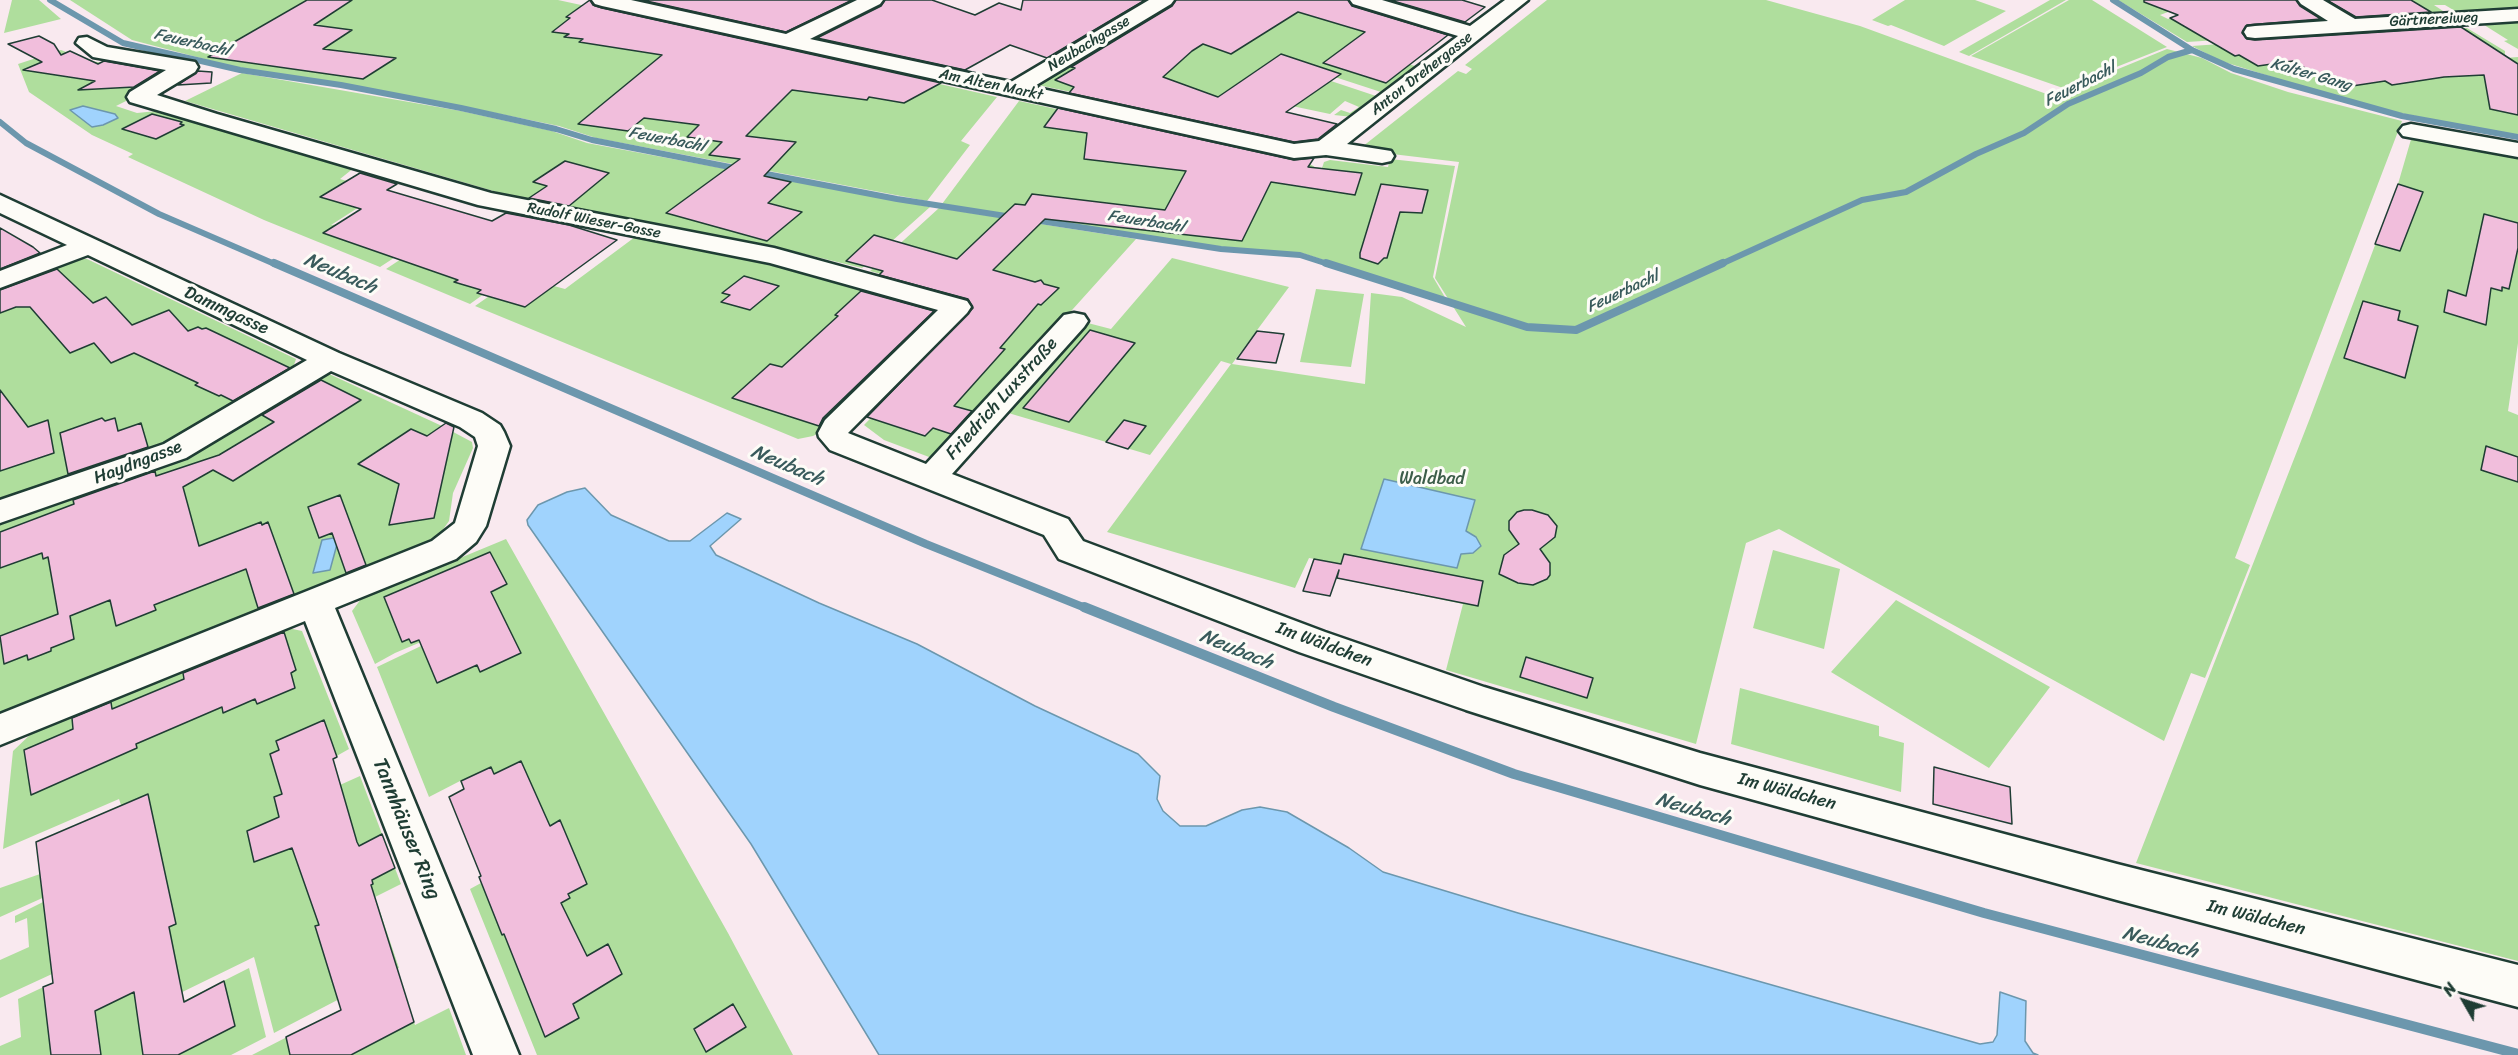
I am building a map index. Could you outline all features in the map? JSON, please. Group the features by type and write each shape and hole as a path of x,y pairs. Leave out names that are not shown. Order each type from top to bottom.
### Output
{"street":[{"name":"Am Alten Markt","path":"602,0 1294,151 1326,148 1382,156"},
{"path":"788,41 873,0"},
{"name":"Neubachgasse","path":"1016,90 1025,82 1164,0"},
{"path":"1360,0 1473,34"},
{"name":"Anton Drehergasse","path":"1326,148 1518,0"},
{"path":"2308,0 2350,25"},
{"name":"Gärtnereiweg","path":"2255,32 2518,15"},
{"name":"Rudolf Wieser-Gasse","path":"87,43 101,52 187,67 138,97 209,119 487,200 774,256 957,307 833,433 841,443 919,473"},
{"path":"2411,131 2518,150"},
{"name":"Dammgasse","path":"0,203 329,359 484,428 494,441 468,530 452,545 433,556 316,604"},
{"path":"0,280 87,246"},
{"name":"Friedrich Luxstraße","path":"1071,550 1056,527 919,473 1074,321"},
{"name":"Haydngasse","path":"0,513 175,451 329,359"},
{"name":"Im Wäldchen","path":"1071,550 1312,642 1479,700 1689,765 2117,882 2518,986"},
{"path":"0,730 316,604"},
{"name":"Tannhäuser Ring","path":"316,604 496,1055"}],"green space":[{"path":"12,0 39,0 61,19 4,33"},
{"path":"70,0 558,0 715,34 658,81 634,78 626,85 661,90 724,36 773,47 715,105 754,111 761,104 729,100 781,48 997,97 961,141 970,145 927,201 596,138 559,126 422,98 231,66 132,40"},
{"path":"1183,0 1332,0 1331,22 1412,47 1344,47 1324,63 1383,56 1418,67 1384,93 1301,66 1294,71 1269,62 1247,77 1306,98 1331,81 1379,97 1353,117 1334,115 1341,110 1350,113 1359,107 1345,101 1330,114 1235,94 1197,113 1320,139 1309,143 1038,85"},
{"name":"Waldbad","path":"1547,0 1766,0 1860,26 2052,96 2167,49 2202,58 2231,73 2288,92 2402,121 2235,558 2250,565 2205,678 2191,673 2164,741 1779,529 1746,543 1696,744 1446,670 1463,604 1336,578 1340,564 1309,558 1295,588 1107,532 1231,364 1221,361 1150,455 1005,412 1084,322 1111,329 1172,258 1289,287 1232,364 1365,384 1371,293 1402,297 1466,327 1435,278 1459,162 1367,151 1362,147 1458,71 1466,74 1472,69 1465,65"},
{"path":"1905,0 1975,0 2006,11 1944,46 1872,20"},
{"path":"2050,0 2066,0 1969,56 1959,52"},
{"path":"2069,0 2092,0 2167,47 2063,88 1971,56"},
{"path":"2118,0 2200,0 2160,15 2168,19 2196,8 2242,0 2302,0 2310,5 2282,16 2262,20 2275,26 2245,27 2250,31 2233,39 2187,42"},
{"path":"2316,0 2518,0 2518,10 2471,13 2467,10 2455,11 2445,5 2434,5 2443,11 2438,14 2356,18 2338,13"},
{"path":"2518,21 2518,49 2481,23"},
{"path":"2403,27 2409,31 2467,28 2505,51 2505,58 2518,57 2518,83 2487,92 2490,109 2518,115 2518,136 2390,111 2317,91 2221,61 2192,46 2234,43 2239,55 2271,65 2290,62 2306,73 2349,66 2273,38 2306,38 2317,36 2311,32 2352,30 2391,57 2405,55 2367,29"},
{"path":"61,50 70,51 91,61 165,73 127,96 126,101 116,106 137,113 157,111 355,167 340,179 347,181 321,197 350,206 374,191 381,193 331,225 463,213 380,267 264,220 128,157 133,154 92,135 29,92 18,64"},
{"path":"242,73 461,111 552,131 587,143 930,207 862,268 763,244 507,195 185,101"},
{"path":"1019,101 1308,163 1315,167 1322,168 1324,162 1330,160 1388,167 1390,159 1455,166 1433,277 1446,299 1302,253 1223,248 942,204"},
{"path":"2412,136 2518,154 2518,343 2508,411 2518,415 2518,961 2136,863 2310,418 2398,184"},
{"path":"939,208 1136,239 937,460 884,440 864,425 983,303 870,271"},
{"path":"460,220 567,234 470,304 386,269"},
{"path":"635,237 761,263 855,287 933,309 936,317 819,433 798,439 475,306 515,278 495,298 525,307 554,286 565,289"},
{"path":"75,259 87,259 296,359 293,368 171,443 0,502 0,288"},
{"path":"1316,289 1364,294 1351,367 1300,362"},
{"path":"327,373 472,442 473,448 453,493 449,521 442,531 427,542 384,560 0,713 0,523"},
{"path":"506,539 728,933 793,1055 537,1055 470,889 481,883 479,877 490,871 472,854 449,797 464,789 460,781 429,797 377,667 421,646 424,652 503,617 499,609 395,653 375,664 352,611 361,599"},
{"path":"1773,550 1840,569 1824,649 1753,628"},
{"path":"1896,600 2050,687 1989,768 1831,672"},
{"path":"288,628 302,631 349,749 319,766 322,793 360,776 401,884 375,897 399,968 274,1033 254,957 168,999 170,1008 249,968 266,1037 231,1055 0,1055 0,1046 21,1037 18,999 169,928 167,921 0,998 0,960 29,947 27,918 15,923 15,916 125,861 0,917 0,888 40,874 87,820 121,805 119,799 3,849 13,751 34,731"},
{"path":"1740,688 1879,726 1879,736 1904,743 1901,792 1731,744"},
{"path":"400,979 415,1025 449,1008 466,1055 252,1055"}],"water":[{"path":"83,106 115,114 118,118 92,127 70,110"},
{"path":"1384,479 1475,500 1466,531 1476,537 1481,546 1473,553 1461,554 1457,568 1361,549"},
{"path":"585,488 611,515 669,541 690,541 727,513 741,519 710,546 716,555 819,603 917,644 1035,706 1138,754 1160,776 1157,799 1163,811 1180,826 1206,826 1242,810 1260,807 1287,812 1349,848 1383,872 1518,913 1980,1044 1993,1042 1997,1035 2000,992 2026,1001 2025,1041 2033,1053 2038,1055 879,1055 751,844 528,525 527,520 538,505 567,492"},
{"path":"339,537 330,570 313,573 322,540"}],"building":[{"path":"307,0 352,0 314,25 352,30 323,49 396,58 363,79 208,57"},
{"path":"590,0 593,5 602,8 941,83 904,103 869,97 867,100 792,90 746,136 796,142 764,176 791,182 768,203 802,212 767,241 666,213 740,159 709,155 722,142 687,137 699,125 644,118 628,131 578,124 662,55 579,42 583,39 564,37 569,34 552,32 570,18 566,17"},
{"path":"642,0 852,0 786,32"},
{"path":"885,0 932,0 975,15 999,3 1021,10 1023,0 1145,0 1047,58 1010,45 965,70 817,38 881,6"},
{"path":"1176,0 1348,0 1352,6 1448,35 1386,83 1323,63 1365,32 1298,12 1231,54 1203,44 1163,77 1218,97 1281,54 1341,74 1286,112 1337,124 1318,139 1294,142 1069,93 1074,87 1055,80 1075,68 1071,67 1172,6"},
{"path":"1390,0 1462,0 1485,7 1465,22"},
{"path":"2144,0 2296,0 2300,6 2321,19 2247,25 2242,33 2247,39 2255,40 2461,27 2518,64 2518,115 2490,109 2484,75 2444,77 2392,85 2385,81 2339,88 2293,61 2258,66 2239,55 2235,56 2170,18 2178,15 2144,2"},
{"path":"2327,0 2411,0 2431,12 2356,17"},
{"path":"39,36 54,44 61,55 70,51 98,64 104,61 160,71 134,87 78,90 95,81 23,70 42,62 8,44"},
{"path":"198,71 212,72 211,83 178,85"},
{"path":"1058,108 1294,160 1314,158 1308,167 1362,173 1355,195 1271,182 1242,241 1045,219 993,270 1035,282 1041,280 1044,284 1059,288 1041,305 1038,304 1000,348 1005,349 954,406 972,411 951,434 933,428 925,436 867,417 973,308 968,299 879,275 883,271 846,261 874,235 957,259 1015,204 1025,205 1032,194 1165,210 1186,171 1084,159 1087,133 1044,127"},
{"path":"152,114 182,122 180,124 184,125 156,139 122,129"},
{"path":"565,161 609,173 569,206 529,198 547,186 533,182"},
{"path":"360,173 397,184 387,190 492,221 506,213 569,225 617,240 525,307 477,293 481,290 454,282 458,280 323,233 361,209 320,197"},
{"path":"1381,184 1428,190 1422,213 1400,212 1387,258 1378,264 1360,258 1360,253"},
{"path":"2398,184 2423,192 2400,251 2375,244"},
{"path":"2484,214 2518,223 2518,248 2509,289 2502,287 2502,291 2491,288 2486,325 2444,312 2448,290 2466,296"},
{"path":"0,228 33,247 40,253 0,269"},
{"path":"57,269 93,303 106,297 132,325 169,310 188,331 198,327 206,328 290,368 233,401 195,385 198,383 134,353 111,363 94,343 70,353 30,307 16,307 0,313 0,290"},
{"path":"744,276 779,286 750,310 721,302 730,295 722,293"},
{"path":"861,291 934,311 823,418 819,426 732,398 770,364 782,367 838,316 835,315"},
{"path":"2363,301 2400,311 2398,320 2418,326 2405,378 2344,358"},
{"path":"1090,330 1135,343 1069,422 1023,408"},
{"path":"1257,331 1284,334 1276,363 1237,359"},
{"path":"321,380 361,400 233,481 213,470 183,487 199,546 261,522 262,525 268,522 294,594 258,608 246,569 154,605 156,610 116,626 110,600 70,616 74,639 28,660 27,655 4,664 0,636 58,614 48,557 43,559 42,553 0,568 0,532 74,504 73,500 155,471 156,476 219,455 274,422 262,415"},
{"path":"0,390 28,427 48,420 54,453 0,471"},
{"path":"102,418 105,421 115,418 118,431 141,423 148,447 68,474 60,433"},
{"path":"1124,420 1146,426 1128,449 1106,442"},
{"path":"446,423 454,427 434,518 389,525 399,484 358,464 411,429 427,436"},
{"path":"2486,446 2518,457 2518,482 2481,470"},
{"path":"340,495 366,565 346,573 332,533 319,538 308,507"},
{"path":"1524,510 1548,515 1557,526 1555,537 1540,549 1550,563 1550,575 1547,579 1533,585 1518,583 1499,574 1504,555 1519,544 1509,530 1509,521 1517,512"},
{"path":"490,552 507,584 491,592 521,653 480,672 477,665 437,683 419,640 411,643 409,639 402,642 384,597"},
{"path":"1344,554 1483,581 1478,606 1337,578 1339,570 1330,596 1303,591 1314,559 1341,564"},
{"path":"284,632 296,670 291,673 295,688 257,704 255,699 223,713 222,707 136,744 137,748 31,795 24,750 73,729 72,718 111,702 112,709 184,679 183,673"},
{"path":"1526,657 1593,678 1587,698 1520,677"},
{"path":"324,720 337,757 333,759 357,842 359,846 382,834 395,868 372,880 371,885 414,1022 351,1055 290,1055 286,1037 341,1010 315,926 319,925 292,848 254,862 247,831 279,817 274,797 282,794 270,754 279,750 276,741"},
{"path":"521,761 550,826 560,820 587,884 568,894 570,898 561,903 587,956 608,944 622,974 573,1004 579,1018 545,1037 504,934 502,935 449,797 464,789 461,781 491,767 494,774"},
{"path":"1934,767 2010,787 2012,824 1933,804"},
{"path":"148,794 176,924 169,927 184,1002 224,981 235,1026 178,1055 143,1055 134,992 95,1011 101,1055 51,1055 43,987 53,983 36,842"},
{"path":"733,1004 746,1027 706,1052 694,1029"}],"waterway":[{"name":"Feuerbachl","path":"50,0 123,43 240,70 341,85 461,108 556,129 592,140 740,169"},
{"name":"Kalter Gang","path":"2113,0 2192,50"},
{"name":"Feuerbachl","path":"1719,265 1862,200 1906,192 1976,154 2024,133 2068,104 2141,73 2168,57 2192,50"},
{"name":"Kalter Gang","path":"2192,50 2234,69 2402,116 2518,137"},
{"name":"Neubach","path":"0,122 26,143 159,214 277,265"},
{"name":"Feuerbachl","path":"756,172 897,199 1012,217"},
{"name":"Feuerbachl","path":"1034,220 1221,249 1300,255 1331,265"},
{"name":"Neubach","path":"274,263 926,544 1088,609"},
{"name":"Feuerbachl","path":"1326,263 1527,327 1576,330 1723,263"},
{"name":"Neubach","path":"1084,607 1334,707 1514,774 1984,913 2518,1054"}]}
